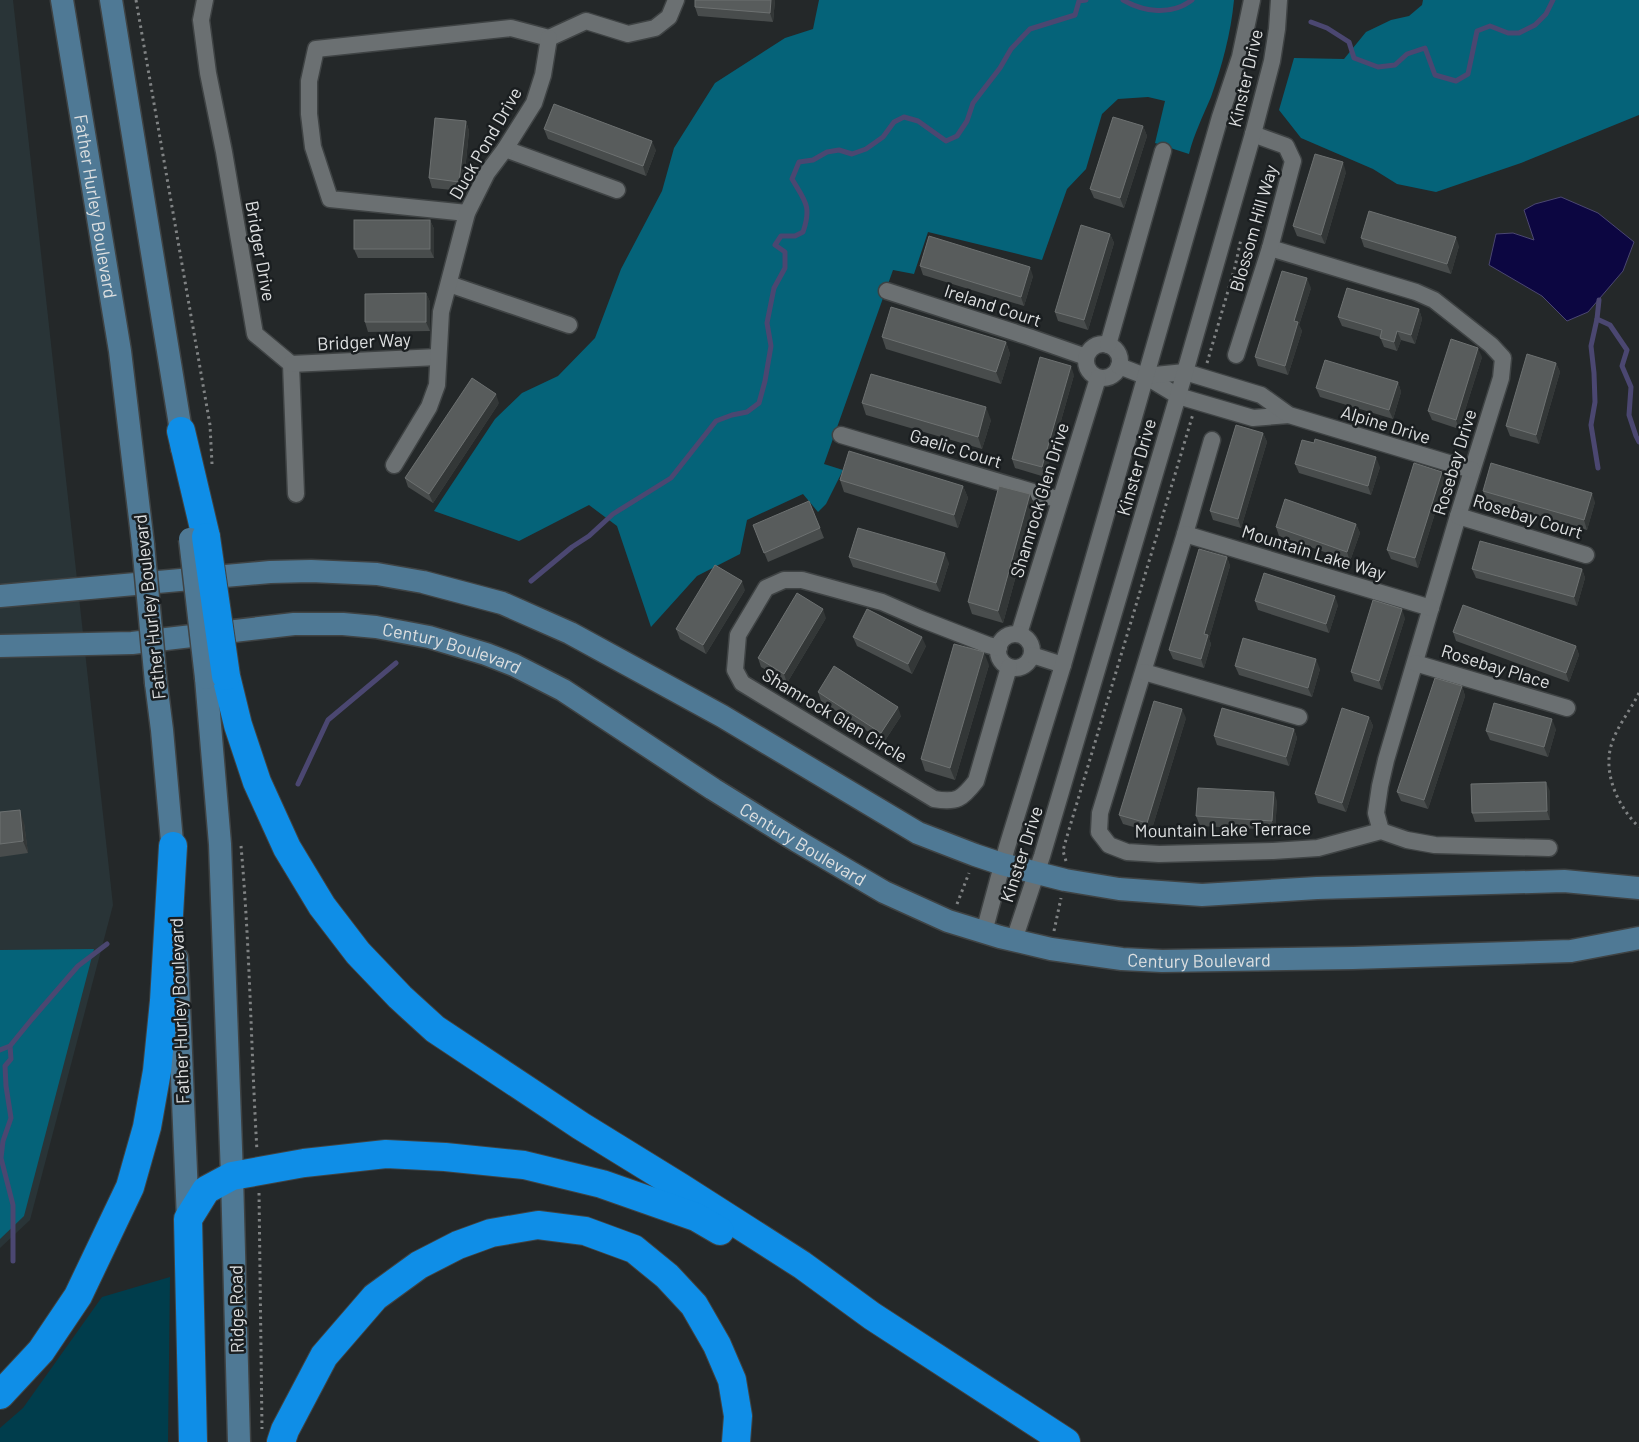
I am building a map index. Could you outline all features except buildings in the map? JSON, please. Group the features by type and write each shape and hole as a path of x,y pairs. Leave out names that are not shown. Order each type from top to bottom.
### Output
{"highway":[{"path":"180,431 198,538 216,677 238,725 257,782 287,848 322,906 358,953 434,1029 581,1126 802,1265 872,1316 1066,1442"},
{"path":"0,1394 40,1351 78,1296 130,1187 147,1127 157,1071 164,1001 173,846"},
{"path":"193,1442 188,1219 206,1190 232,1176 304,1163 386,1154 445,1157 524,1165 602,1184 696,1217 872,1316"},
{"path":"271,1437 285,1430 324,1356 375,1298 419,1265 458,1244 491,1233 538,1225 586,1231 634,1249 667,1276 694,1305 717,1345 732,1380 738,1416 736,1442"}],"street":[{"name":"Father Hurley Boulevard","path":"62,0 120,351 143,544 173,846 188,1219"},
{"path":"110,0 180,431"},
{"name":"Bridger Drive","path":"205,0 201,20 208,73 224,152 255,334 292,364"},
{"path":"467,212 330,199 313,148 309,114 309,81 316,49 511,28 549,38 586,21 628,34 655,28 669,17 676,0"},
{"name":"Kinster Drive","path":"984,932 1002,864 1063,665 1145,376 1240,57 1252,0"},
{"name":"Kinster Drive","path":"1014,940 1037,873 1193,375 1272,61 1279,0"},
{"name":"Duck Pond Drive","path":"394,465 429,407 437,385 441,312 467,212 487,173 506,149 534,103 543,74 549,38"},
{"name":"Blossom Hill Way","path":"1236,355 1270,248 1293,161 1286,146 1253,134"},
{"path":"506,149 617,190"},
{"path":"1108,345 1163,151"},
{"name":"Rosebay Drive","path":"1270,248 1416,292 1434,300 1491,345 1503,358 1501,378 1458,516 1380,786 1376,813 1381,830"},
{"path":"448,284 569,325"},
{"name":"Ireland Court","path":"887,291 1086,357"},
{"path":"1099,345 1108,345 1117,351 1120,359 1119,366 1115,374 1110,377 1098,378 1087,369 1086,357 1092,348 1099,345"},
{"name":"Bridger Way","path":"292,364 438,357"},
{"path":"292,364 296,494"},
{"path":"1119,366 1145,376"},
{"name":"Alpine Drive","path":"1145,376 1193,375 1261,394 1289,415 1472,470"},
{"name":"Alpine Drive","path":"1145,376 1186,398 1253,418 1289,415"},
{"name":"Shamrock Glen Drive","path":"1020,634 1098,378"},
{"name":"Gaelic Court","path":"841,435 1060,500"},
{"name":"Mountain Lake Terrace","path":"1212,440 1144,672 1100,813 1099,832 1109,844 1127,852 1158,854 1318,848 1381,830"},
{"name":"Rosebay Court","path":"1458,516 1586,555"},
{"name":"Mountain Lake Way","path":"1185,534 1431,608"},
{"path":"0,596 270,572 312,571 377,574 423,582 502,603 570,633 722,716 918,833 1002,864 1037,873 1067,871 1119,889 1202,895 1327,888 1564,881 1639,888"},
{"name":"Shamrock Glen Circle","path":"999,648 921,619 882,602 802,580 784,580 766,588 746,620 738,635 735,670 742,683 934,799 950,801 965,796 976,781 1010,667"},
{"name":"Century Boulevard","path":"0,646 132,644 294,624 343,624 376,627 430,636 495,657 540,677 563,690 713,789 884,892 948,920 984,932 1051,949 1122,959 1162,961 1343,958 1571,951 1639,938"},
{"path":"1011,634 1020,634 1030,641 1033,648 1032,655 1028,663 1023,666 1010,667 1004,664 1000,658 999,648 1004,638 1011,634"},
{"path":"1032,655 1063,665"},
{"name":"Rosebay Place","path":"1415,663 1567,708"},
{"path":"1144,672 1299,717"},
{"path":"216,677 232,1176"},
{"path":"1381,830 1407,840 1435,845 1549,848"},
{"name":"Ridge Road","path":"232,1176 238,1442"}],"path":[{"path":"136,0 210,425 213,473"},
{"path":"1193,375 1210,358 1236,267 1243,231"},
{"path":"1051,949 1067,871 1064,857 1065,843 1193,413 1186,398"},
{"path":"1639,693 1613,739 1608,764 1614,790 1628,815 1639,827"},
{"path":"240,838 257,1153"},
{"path":"948,920 956,906 975,855"},
{"path":"258,1184 271,1437"}],"shaded area":[{"path":"0,0 13,0 113,905 30,1220 0,1248"},
{"path":"819,0 1234,0 1228,37 1219,73 1189,154 1155,143 1165,101 1148,97 1118,99 1102,114 1086,169 1067,189 1042,260 928,232 914,274 893,270 824,464 843,470 826,504 818,512 803,494 747,520 740,554 697,576 651,627 617,526 589,505 519,541 434,511 495,419 522,393 558,376 595,338 621,269 662,191 674,148 715,83 785,38 813,29"},
{"path":"1423,0 1639,0 1639,115 1521,163 1436,192 1397,184 1373,169 1301,138 1279,110 1294,58 1344,59 1366,32 1391,20 1409,16 1422,5"},
{"path":"1561,197 1598,213 1634,242 1623,271 1588,312 1567,321 1542,296 1489,265 1496,234 1513,233 1534,240 1524,210 1535,204"},
{"path":"94,949 24,1216 0,1239 0,950"},
{"path":"170,1277 168,1442 0,1442 0,1428 23,1408 102,1297"}],"waterway":[{"path":"531,581 572,547 589,536 613,514 671,478 716,421 747,412 759,403 771,346 767,323 774,288 785,268 785,252 775,245 781,236 795,236 803,232 806,223 806,204 792,179 799,162 813,160 827,152 839,150 852,154 866,149 883,137 894,122 904,117 918,121 946,141 957,136 967,121 973,103 1000,68 1011,49 1030,29 1075,15 1079,1 1086,0"},
{"path":"1123,0 1140,7 1158,10 1175,8 1192,0"},
{"path":"1311,22 1327,28 1349,42 1354,58 1378,67 1395,65 1407,54 1425,48 1435,75 1456,81 1468,74 1477,31 1490,26 1508,33 1519,33 1535,25 1546,14 1553,0"},
{"path":"1598,468 1591,425 1595,402 1591,346 1599,300"},
{"path":"1597,319 1610,325 1627,350 1622,366 1631,387 1629,415 1639,442"},
{"path":"298,784 328,720 396,663"},
{"path":"0,1050 10,1046 78,966 107,944"},
{"path":"10,1046 11,1059 5,1066 11,1118 3,1141 1,1158 13,1205 13,1261"}]}
